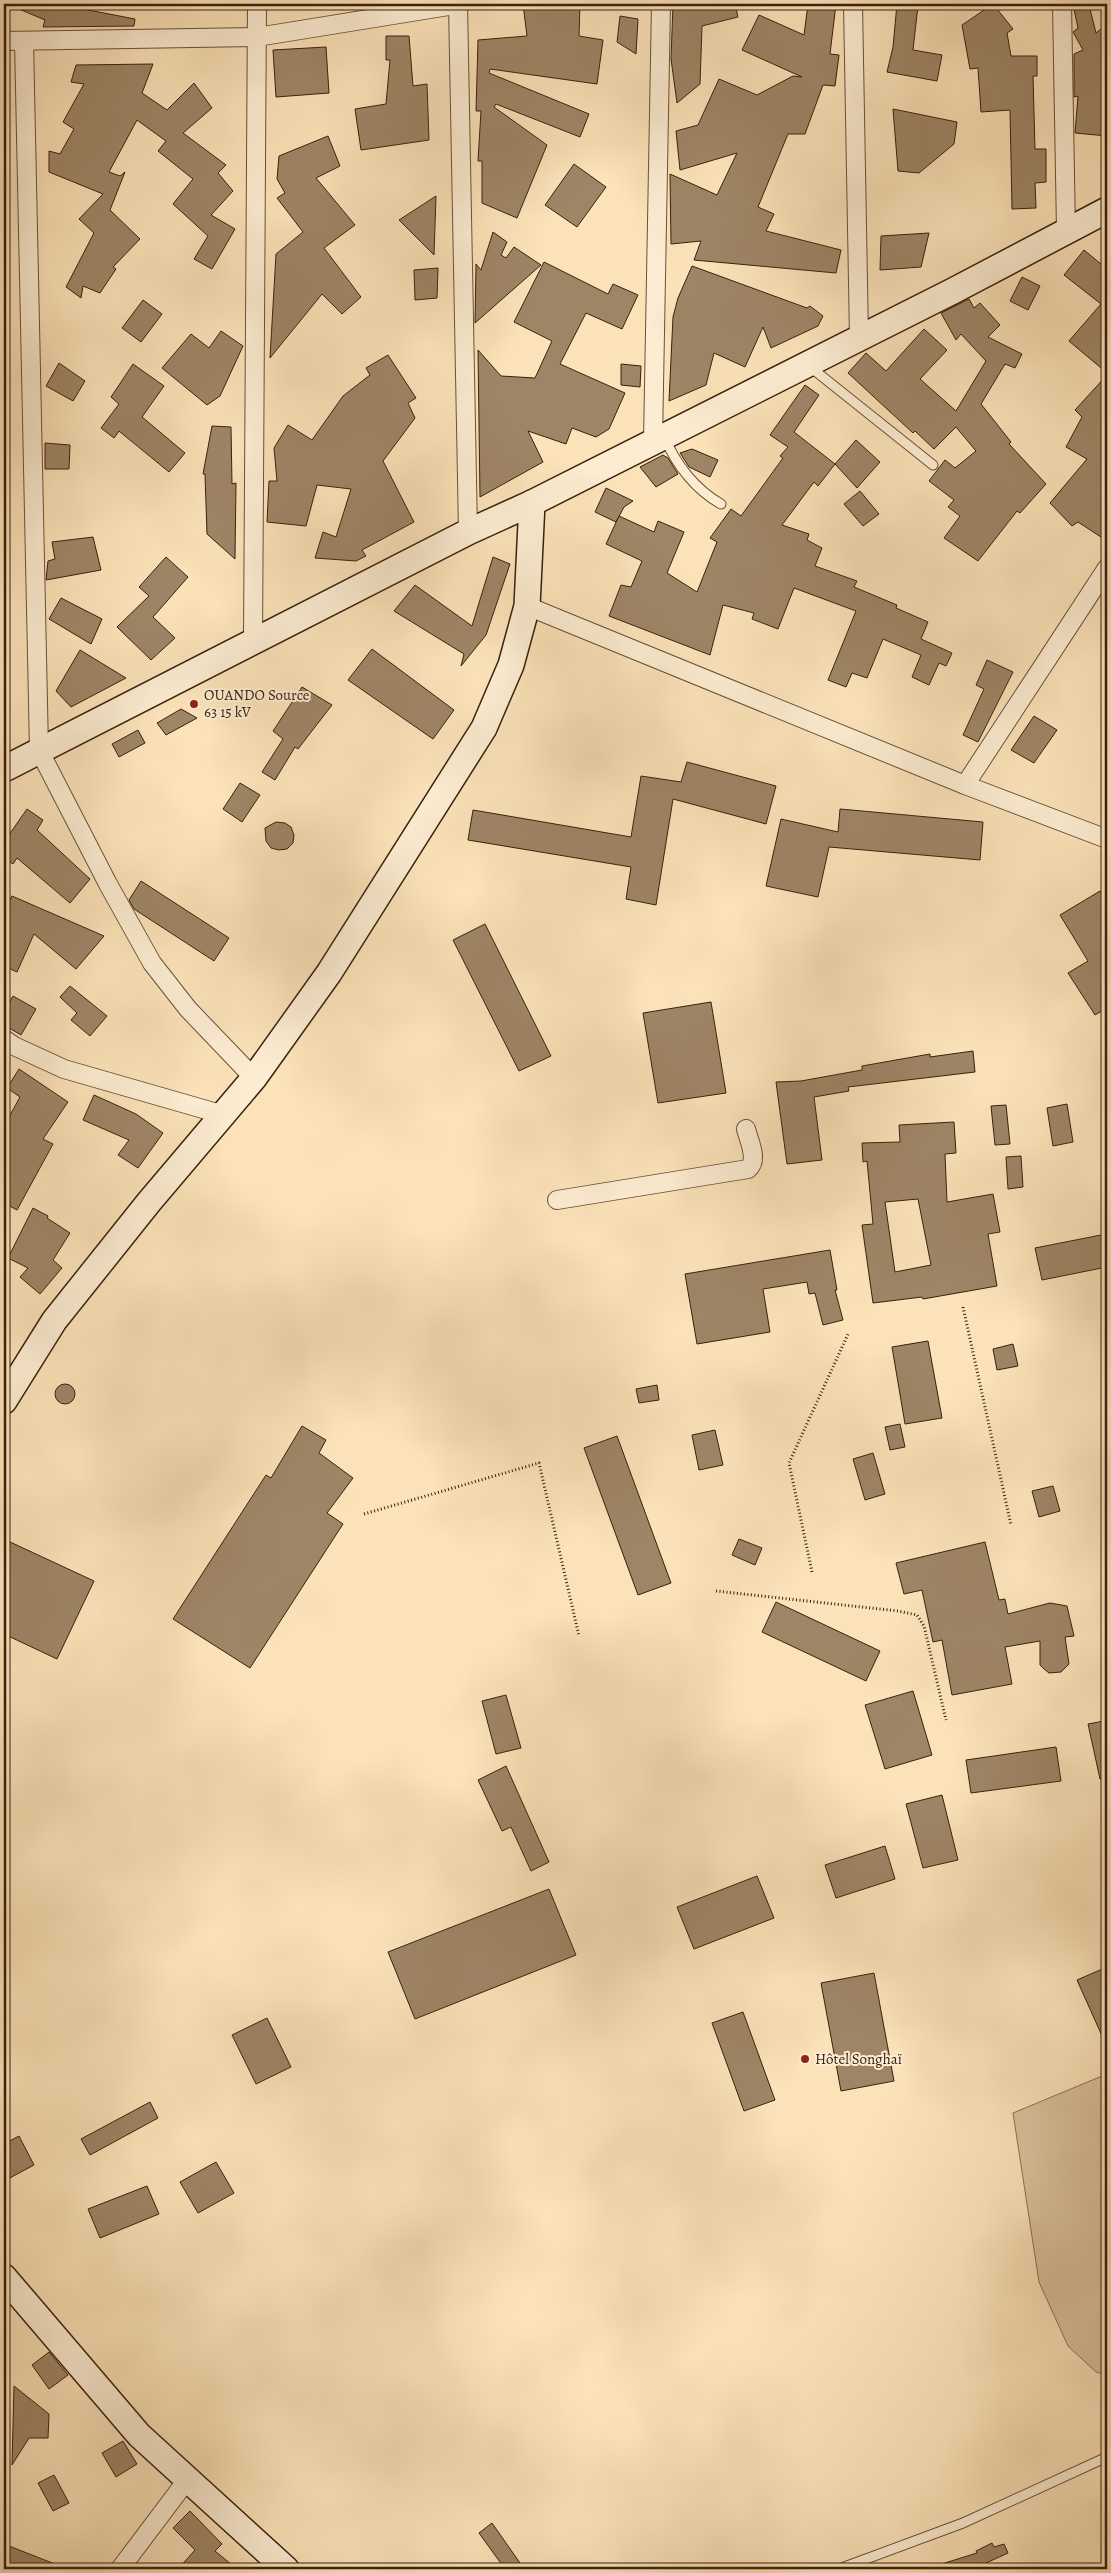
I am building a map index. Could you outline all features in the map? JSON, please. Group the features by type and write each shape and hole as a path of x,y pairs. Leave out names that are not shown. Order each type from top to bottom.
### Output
{"street":[{"path":"253,641 257,4"},
{"path":"4,41 257,37 459,4 468,532"},
{"path":"659,438 661,4"},
{"path":"853,4 859,338"},
{"path":"1062,4 1066,231"},
{"path":"24,42 39,750 108,884 152,963 188,1009 254,1078"},
{"path":"4,769 468,532 532,503 859,338 1107,210"},
{"path":"4,1401 54,1321 149,1202 254,1078 329,973 484,728 511,665 527,606 532,503"},
{"path":"965,785 1107,568"},
{"path":"527,606 965,785 1107,839"},
{"path":"4,1039 14,1046 64,1069 224,1114"},
{"path":"557,1200 748,1169 752,1166 754,1160 746,1129"},
{"path":"4,2277 139,2435 286,2569"},
{"path":"120,2569 187,2480"}],"lane":[{"path":"807,364 933,465"},
{"path":"659,438 704,495 721,504"},
{"path":"839,2569 963,2523 1107,2457"}],"path":[{"path":"963,1306 1011,1525"},
{"path":"812,1572 790,1463 849,1332"},
{"path":"364,1514 539,1463 579,1636"},
{"path":"716,1591 898,1611 917,1615 924,1626 946,1720"}],"shaded area":[{"path":"1107,2074 1107,2375 1096,2372 1068,2346 1039,2282 1013,2113"}],"building":[{"path":"7,4 83,4 83,9 135,19 134,26 43,27 45,20"},
{"path":"523,4 580,4 579,36 603,40 597,84 490,69 489,73 589,114 580,137 496,104 494,107 547,145 517,218 482,203 482,161 478,161 481,111 476,111 478,40 527,36"},
{"path":"673,4 735,4 738,17 702,26 700,84 677,103 671,59"},
{"path":"808,4 836,4 830,54 839,55 835,86 823,85 805,134 788,134 758,207 774,214 766,231 841,250 836,273 694,260 701,241 671,244 670,174 717,195 737,153 680,170 676,131 698,125 719,79 757,95 793,76 802,77 742,50 759,15 804,35"},
{"path":"897,4 918,6 913,50 942,55 937,81 887,72 893,47"},
{"path":"993,4 1013,29 1007,33 1011,56 1037,56 1037,76 1033,76 1035,149 1046,149 1046,182 1035,183 1036,208 1012,209 1010,110 981,112 978,68 970,69 962,25"},
{"path":"1089,5 1096,33 1107,24 1107,136 1075,133 1078,96 1074,97 1074,54 1083,50 1073,32 1078,28 1074,9"},
{"path":"620,16 638,19 636,54 617,42"},
{"path":"386,36 409,36 413,86 427,84 429,140 361,150 355,109 386,104 390,60 386,60"},
{"path":"326,47 329,93 276,97 273,50"},
{"path":"153,64 142,93 167,110 194,83 212,108 183,133 226,165 218,173 233,191 211,215 235,229 212,269 194,259 208,236 173,204 193,179 158,151 166,141 137,120 109,172 120,176 125,172 110,210 140,239 113,267 116,269 100,293 83,286 81,298 66,287 94,233 79,219 103,194 49,172 49,151 60,154 74,129 63,122 84,84 71,82 76,65"},
{"path":"893,109 957,122 954,144 919,173 898,171"},
{"path":"328,136 340,166 316,178 355,225 324,248 361,297 342,314 322,294 270,358 276,254 303,232 277,198 285,193 277,179 279,156"},
{"path":"574,164 606,187 577,227 545,205"},
{"path":"436,196 434,255 399,220"},
{"path":"493,232 507,242 501,255 506,258 514,247 541,265 475,323 476,264 481,270"},
{"path":"929,233 921,267 880,270 881,236"},
{"path":"1084,250 1107,269 1107,373 1069,341 1101,304 1064,275"},
{"path":"544,262 608,294 613,284 638,295 622,329 586,313 560,364 625,393 609,429 596,437 572,428 566,444 528,431 543,462 480,497 478,350 501,376 535,378 552,341 514,322"},
{"path":"692,266 807,308 810,306 823,316 818,326 771,348 763,327 745,367 714,353 706,385 669,401 673,317 678,298"},
{"path":"438,268 437,298 415,300 414,270"},
{"path":"1022,277 1040,286 1028,310 1010,301"},
{"path":"969,299 974,308 980,303 1000,325 988,337 1022,354 1015,368 1005,364 981,404 1011,442 1009,444 1046,484 1020,513 1017,511 978,561 944,538 960,516 948,507 954,500 929,481 945,460 955,468 976,451 956,427 934,449 915,431 913,433 848,373 866,353 886,371 924,329 947,350 920,379 956,411 986,361 961,334 956,340 941,313"},
{"path":"143,300 162,314 141,342 122,328"},
{"path":"221,331 243,346 220,396 207,405 162,368 191,334 209,348"},
{"path":"388,355 416,398 408,403 415,418 383,461 414,522 362,550 366,556 356,561 315,558 323,532 336,537 351,489 317,485 306,526 267,522 269,481 277,481 274,448 288,425 312,440 343,396 370,375 366,368"},
{"path":"59,363 85,381 73,401 46,386"},
{"path":"133,364 164,386 142,417 185,453 169,472 119,431 114,438 101,428 119,404 111,397"},
{"path":"621,364 641,366 640,387 621,385"},
{"path":"1107,375 1107,541 1078,522 1072,526 1050,503 1087,459 1066,447 1082,417 1075,410"},
{"path":"805,385 819,395 794,432 835,464 818,486 814,482 782,525 809,534 807,540 822,548 815,566 857,581 854,587 897,605 896,608 928,622 921,639 952,653 946,666 939,663 929,685 912,677 921,655 883,639 867,678 852,673 846,687 828,680 856,611 794,588 778,629 752,619 754,613 723,605 710,655 609,616 621,585 631,587 642,561 606,544 619,516 654,532 658,521 684,532 667,573 697,592 717,542 710,538 731,509 741,516 783,458 780,456 788,447 770,435"},
{"path":"212,426 231,427 232,484 236,483 235,559 207,534 205,474 203,474"},
{"path":"856,440 880,462 857,488 835,464"},
{"path":"45,443 70,445 69,469 45,469"},
{"path":"692,449 718,460 710,477 689,467 680,453"},
{"path":"663,455 668,458 678,474 656,487 640,467"},
{"path":"606,488 633,501 624,507 616,522 595,512"},
{"path":"860,491 879,514 863,526 844,504"},
{"path":"93,537 101,570 46,580 48,561 55,559 52,542"},
{"path":"166,557 188,577 153,617 175,638 151,660 117,627 149,596 139,587"},
{"path":"493,557 510,564 486,635 461,666 464,654 394,611 415,585 472,626"},
{"path":"61,598 102,619 91,644 49,619"},
{"path":"372,649 454,710 433,739 348,680"},
{"path":"80,650 126,678 71,707 56,691"},
{"path":"987,660 1013,672 978,742 963,735 984,689 976,685"},
{"path":"302,687 332,705 298,749 295,747 275,780 262,772 283,739 273,731"},
{"path":"181,709 197,718 166,735 157,723"},
{"path":"1034,716 1057,730 1034,763 1011,750"},
{"path":"138,730 145,743 119,757 112,744"},
{"path":"687,762 776,786 766,824 673,799 656,905 626,899 631,867 468,840 473,810 631,837 641,776 681,782"},
{"path":"240,783 260,795 242,822 223,809"},
{"path":"27,809 43,820 37,830 90,879 70,903 17,858 13,864 4,858 4,842"},
{"path":"840,809 983,822 980,860 829,847 818,897 766,886 781,819 838,832"},
{"path":"276,822 285,823 291,827 294,835 293,843 287,849 271,848 266,841 265,828"},
{"path":"141,881 229,938 214,961 134,909 129,900"},
{"path":"1100,891 1107,903 1107,1008 1095,1015 1068,973 1088,961 1060,915"},
{"path":"12,896 104,936 76,969 34,934 17,972 4,966 4,913"},
{"path":"485,924 551,1056 519,1071 453,940"},
{"path":"70,986 107,1016 90,1036 71,1020 77,1013 60,997"},
{"path":"13,996 36,1009 21,1035 4,1025 4,1012"},
{"path":"711,1002 726,1093 658,1103 643,1013"},
{"path":"973,1051 975,1072 848,1087 849,1091 814,1097 822,1160 787,1164 776,1082 801,1081 862,1070 862,1066 930,1054 930,1057"},
{"path":"19,1069 68,1102 43,1139 53,1144 17,1210 4,1203 4,1126 20,1097 7,1088"},
{"path":"94,1095 136,1114 163,1133 138,1168 118,1155 129,1140 83,1120"},
{"path":"1067,1104 1073,1142 1053,1146 1047,1108"},
{"path":"1006,1105 1010,1144 995,1145 991,1106"},
{"path":"954,1122 956,1153 945,1154 947,1202 993,1194 1000,1232 988,1234 997,1286 923,1299 922,1297 873,1303 862,1225 873,1224 867,1161 863,1162 862,1143 900,1142 899,1125","holes":["918,1199 931,1265 895,1272 885,1202"]},
{"path":"1021,1156 1023,1187 1008,1189 1006,1157"},
{"path":"33,1208 48,1216 47,1218 70,1233 53,1260 62,1268 40,1294 20,1277 28,1268 8,1258"},
{"path":"1101,1235 1107,1267 1042,1280 1035,1248"},
{"path":"830,1250 837,1290 835,1290 843,1320 823,1325 815,1293 809,1294 807,1282 763,1289 770,1332 697,1344 685,1274"},
{"path":"928,1341 942,1418 905,1424 892,1347"},
{"path":"1013,1344 1018,1366 997,1370 993,1349"},
{"path":"65,1384 72,1387 75,1394 72,1401 65,1404 58,1401 55,1394 58,1387"},
{"path":"657,1385 659,1400 639,1403 636,1389"},
{"path":"900,1424 905,1447 890,1450 885,1427"},
{"path":"302,1426 326,1440 319,1453 353,1478 327,1513 343,1524 250,1668 173,1619 266,1475 271,1478"},
{"path":"715,1430 723,1465 699,1470 692,1435"},
{"path":"617,1436 671,1583 638,1595 584,1448"},
{"path":"873,1453 885,1494 865,1500 853,1459"},
{"path":"1053,1486 1060,1511 1039,1517 1032,1491"},
{"path":"739,1539 762,1548 755,1565 732,1555"},
{"path":"8,1541 94,1581 57,1659 4,1634 4,1549"},
{"path":"985,1542 999,1600 1005,1599 1008,1614 1050,1603 1067,1606 1074,1636 1065,1637 1069,1664 1061,1672 1049,1673 1040,1665 1040,1641 1005,1647 1012,1684 952,1695 942,1640 933,1642 922,1590 904,1594 896,1563"},
{"path":"776,1602 880,1651 866,1681 762,1632"},
{"path":"913,1691 932,1755 885,1769 865,1705"},
{"path":"506,1695 521,1748 496,1754 482,1701"},
{"path":"1104,1721 1107,1738 1107,1778 1100,1779 1088,1724"},
{"path":"1056,1747 1061,1781 971,1793 966,1760"},
{"path":"506,1766 549,1862 531,1871 511,1827 502,1831 478,1780"},
{"path":"942,1795 958,1860 923,1868 906,1804"},
{"path":"885,1846 895,1879 836,1898 825,1865"},
{"path":"757,1876 774,1918 694,1949 677,1907"},
{"path":"549,1889 576,1955 415,2019 388,1952"},
{"path":"1107,1967 1107,2047 1077,1980"},
{"path":"874,1973 894,2081 841,2091 821,1983"},
{"path":"743,2012 775,2100 744,2111 712,2023"},
{"path":"267,2018 291,2067 256,2084 232,2035"},
{"path":"150,2102 158,2118 90,2155 81,2139"},
{"path":"19,2136 34,2165 4,2181 4,2144"},
{"path":"216,2162 234,2193 198,2213 180,2182"},
{"path":"147,2186 159,2214 100,2238 88,2209"},
{"path":"49,2352 68,2375 49,2389 32,2365"},
{"path":"14,2386 49,2414 48,2438 29,2438 12,2465"},
{"path":"123,2441 137,2464 116,2477 102,2453"},
{"path":"54,2475 69,2503 53,2511 38,2483"},
{"path":"190,2511 222,2544 215,2551 237,2569 178,2569 195,2550 173,2528"},
{"path":"492,2523 520,2563 511,2569 505,2569 479,2533"},
{"path":"992,2543 994,2547 1004,2544 1008,2553 973,2569 936,2569 935,2566 977,2553 976,2551"},
{"path":"4,2544 65,2568 65,2569 4,2569"}],"place":[{"name":"OUANDO Source 63 15 kV","path":"194,704"},
{"name":"Hôtel Songhaï","path":"805,2059"}]}
